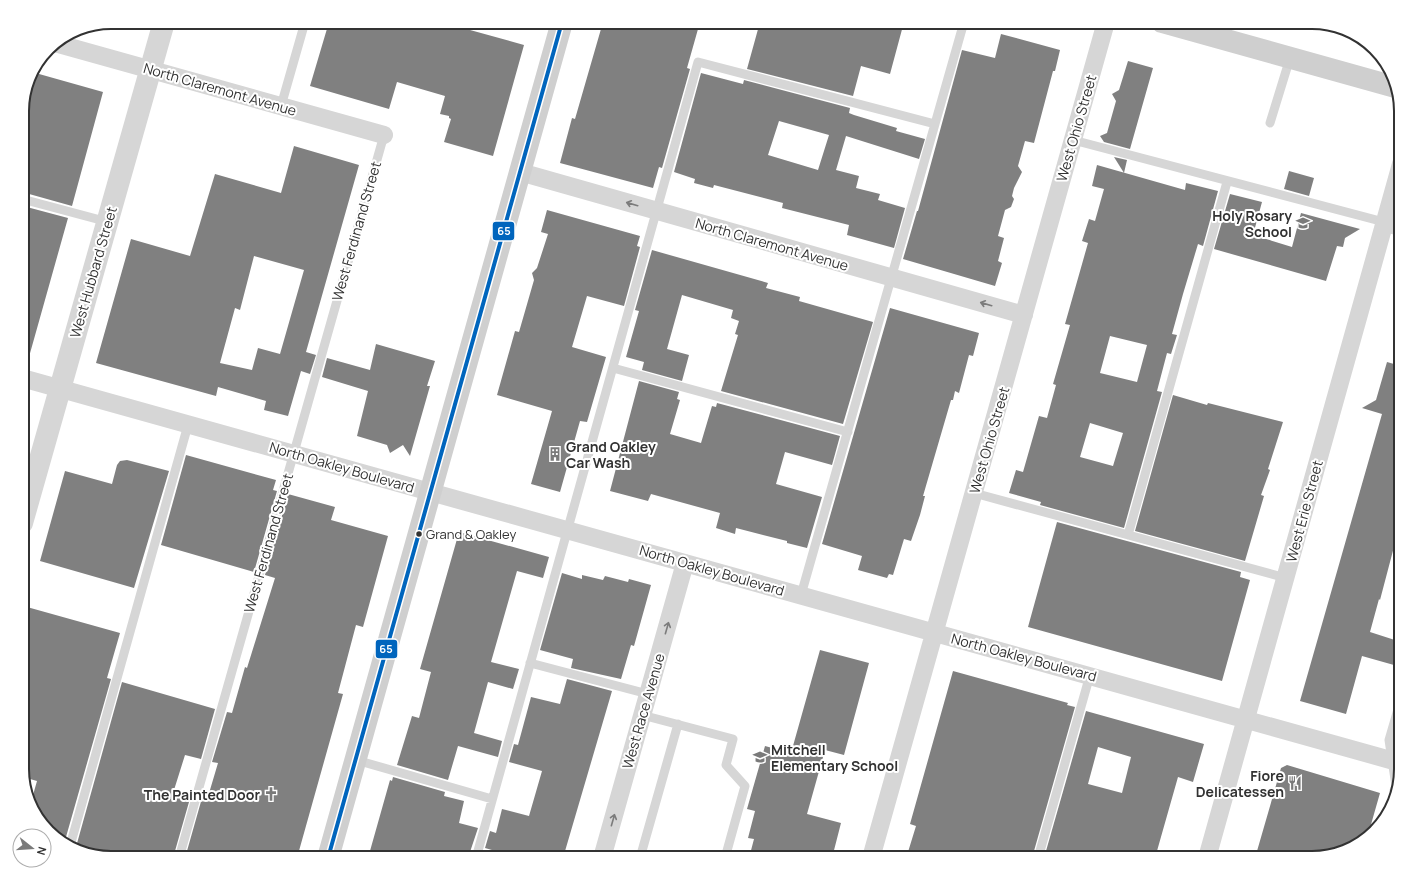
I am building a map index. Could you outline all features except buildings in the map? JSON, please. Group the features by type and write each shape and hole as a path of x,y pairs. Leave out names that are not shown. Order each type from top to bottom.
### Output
{"main road":[{"path":"330,851 520,172 557,29"},
{"path":"1187,29 1390,86"}],"street":[{"name":"West Hubbard Street","path":"29,498 162,29"},
{"name":"West Ohio Street","path":"873,851 1104,29"},
{"name":"North Claremont Avenue","path":"63,45 384,135"},
{"name":"North Claremont Avenue","path":"520,172 1024,315"},
{"name":"West Erie Street","path":"1209,851 1394,187"},
{"name":"North Oakley Boulevard","path":"29,380 1090,675 1394,761"},
{"name":"West Race Avenue","path":"604,851 685,563"}],"lane":[{"path":"281,106 303,29"},
{"path":"801,595 962,29"},
{"path":"1270,123 1290,58"},
{"path":"478,851 698,62 935,124"},
{"name":"West Ferdinand Street","path":"181,851 384,135"},
{"path":"1073,140 1383,224 1394,229"},
{"path":"1128,535 1227,182"},
{"path":"29,200 108,222"},
{"path":"613,368 848,432"},
{"path":"71,841 188,425"},
{"path":"974,493 1286,578"},
{"path":"530,663 648,694"},
{"path":"1040,851 1090,675"},
{"path":"642,715 733,739 726,765 745,786 727,851"},
{"path":"1394,723 1389,740 1394,754"},
{"path":"642,851 678,724"},
{"path":"356,760 492,799"}],"transit line":[{"name":"65","path":"330,851 560,29"}],"place":[{"name":"Holy Rosary School","path":"1303,223"},
{"name":"Grand Oakley Car Wash","path":"555,454"},
{"name":"Grand & Oakley","path":"419,534"},
{"name":"Mitchell Elementary School","path":"760,757"},
{"name":"Fiore Delicatessen","path":"1295,783"},
{"name":"The Painted Door","path":"271,794"}]}
